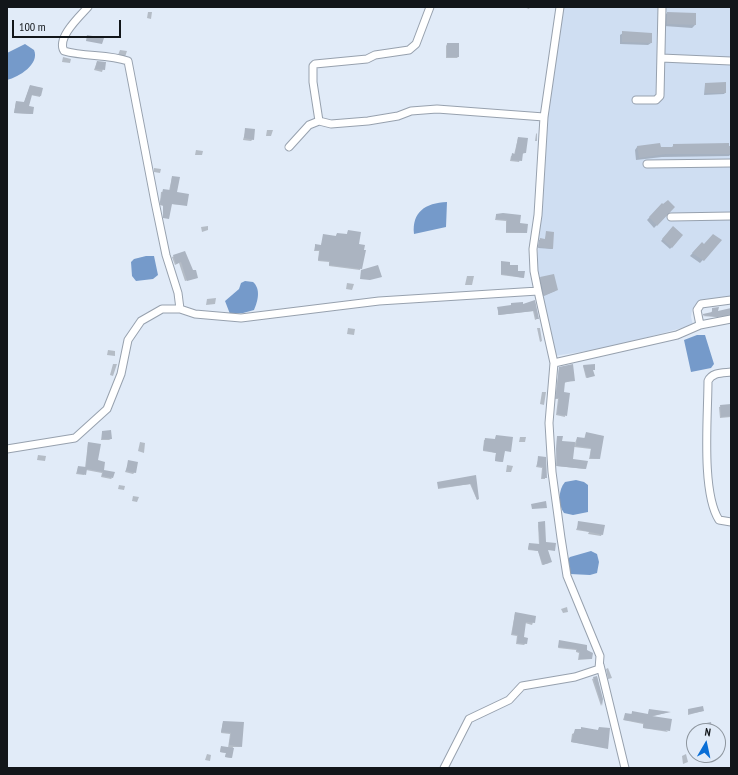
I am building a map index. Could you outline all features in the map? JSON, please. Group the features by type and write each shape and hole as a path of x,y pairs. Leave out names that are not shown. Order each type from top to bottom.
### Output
{"street":[{"path":"88,7 69,29 63,40 63,48 64,51 72,53 117,58 128,61 154,202 166,255 178,293 180,309"},
{"path":"319,121 313,82 315,64 367,59 375,55 409,50 416,44 430,7"},
{"path":"560,7 544,117 538,215 533,249 534,271 554,363 549,423 552,472 567,576 600,656 600,665 625,768"},
{"path":"636,100 658,99 661,58 662,7"},
{"path":"661,58 731,61"},
{"path":"289,147 309,124 319,121 331,124 368,121 398,116 411,111 437,109 544,117"},
{"path":"647,164 731,164"},
{"path":"671,217 731,216"},
{"path":"7,449 75,438 107,408 121,374 128,340 141,321 162,309 180,309 195,314 241,318 379,301 538,291"},
{"path":"700,325 697,310 701,304 731,300"},
{"path":"554,363 677,335 700,325 731,319"},
{"path":"731,372 714,375 710,377 708,381 707,465 713,511 718,520 731,522"},
{"path":"444,768 469,720 509,700 522,686 574,677 599,669 600,665"}],"shaded area":[{"path":"563,7 731,7 731,298 707,300 695,305 692,310 691,317 693,325 607,348 554,356 538,275 538,253 545,133"}],"water":[{"path":"25,44 34,50 34,60 22,73 7,80 7,53"},
{"path":"447,202 446,227 414,234 415,220 422,210 432,204"},
{"path":"154,256 158,275 153,279 136,281 132,276 131,262 134,259"},
{"path":"245,281 253,282 257,288 258,299 254,310 230,314 225,301 239,289 241,283"},
{"path":"697,335 705,335 714,364 711,368 691,372 684,340"},
{"path":"576,480 584,482 588,485 588,512 573,515 564,513 562,510 560,493 565,482"},
{"path":"591,551 597,554 599,562 597,573 590,575 570,574 568,559 570,557"}],"building":[{"path":"667,12 696,13 696,25 667,24"},
{"path":"622,31 652,33 652,43 622,42"},
{"path":"87,35 104,38 102,44 86,41"},
{"path":"447,43 459,43 459,57 447,57"},
{"path":"97,61 106,62 105,70 95,69"},
{"path":"726,82 726,93 705,93 705,83"},
{"path":"30,85 43,88 41,96 32,95 29,106 34,107 33,114 14,113 16,101 24,102"},
{"path":"245,128 255,129 254,140 244,138"},
{"path":"518,137 528,138 526,153 523,153 522,161 511,160 512,153 515,154"},
{"path":"660,143 661,147 673,147 673,144 729,143 729,146 731,146 731,154 666,154 639,158 637,146"},
{"path":"172,176 180,177 177,192 189,194 187,206 172,204 169,219 163,218 163,205 161,205 160,202 163,189 170,190"},
{"path":"668,200 675,207 657,226 649,217 662,203 663,204"},
{"path":"503,213 521,215 520,223 528,224 527,233 506,232 507,220 496,219 496,214"},
{"path":"673,226 683,235 672,248 662,239"},
{"path":"348,230 361,232 359,244 365,245 364,250 366,250 362,269 329,265 330,261 318,260 320,250 315,250 315,244 321,245 323,234 336,236 337,233 347,234"},
{"path":"546,231 554,232 553,249 538,247 540,238 545,239"},
{"path":"713,234 722,240 704,261 692,253 702,242 704,244"},
{"path":"185,251 193,270 196,270 198,278 187,281 181,262 176,264 173,255"},
{"path":"501,261 510,262 510,265 518,265 518,271 525,271 524,278 501,274"},
{"path":"378,265 382,277 370,280 360,279 361,270"},
{"path":"554,274 558,290 544,296 540,277"},
{"path":"535,300 539,319 536,319 534,311 499,315 497,307 511,305 511,303 523,302 523,304"},
{"path":"719,307 718,311 731,308 731,314 717,317 703,315 712,312 712,308"},
{"path":"573,364 575,381 565,382 564,392 570,393 567,416 557,414 559,398 556,398 559,367"},
{"path":"595,364 595,370 593,370 595,376 587,378 583,365"},
{"path":"731,404 731,416 721,417 720,405"},
{"path":"111,430 112,439 102,439 102,431"},
{"path":"586,432 604,436 600,459 590,458 591,448 576,446 577,437 585,438"},
{"path":"496,435 513,437 511,452 505,451 503,462 495,461 496,453 483,450 485,438 495,439"},
{"path":"557,436 563,436 562,441 575,442 573,459 588,461 586,469 557,466"},
{"path":"88,442 101,444 98,460 105,462 104,470 115,472 113,478 102,476 103,472 87,469 86,475 77,473 78,466 86,467"},
{"path":"538,456 546,457 547,478 542,478 543,467 537,466"},
{"path":"128,460 138,462 136,473 126,471"},
{"path":"476,475 479,499 477,500 471,484 438,488 437,482"},
{"path":"546,501 547,508 532,509 531,504"},
{"path":"545,521 546,542 556,543 555,551 548,550 552,562 543,565 538,551 528,549 529,543 540,544 538,522"},
{"path":"578,521 605,525 603,535 577,529"},
{"path":"515,612 536,616 535,623 526,622 524,637 528,638 527,644 517,643 518,635 512,634"},
{"path":"559,640 587,645 587,650 593,653 592,659 579,659 580,652 577,651 577,649 558,647"},
{"path":"597,676 603,699 602,706 593,677"},
{"path":"703,706 704,711 689,714 688,709"},
{"path":"649,709 671,712 652,716 672,719 670,731 643,728 644,723 624,720 625,713 632,714 632,711 648,714"},
{"path":"223,721 244,722 242,747 229,745 231,733 221,732"},
{"path":"581,727 598,730 599,727 610,728 608,749 571,742 575,729 581,729"},
{"path":"221,746 234,748 232,758 225,757 226,753 220,752"}]}
